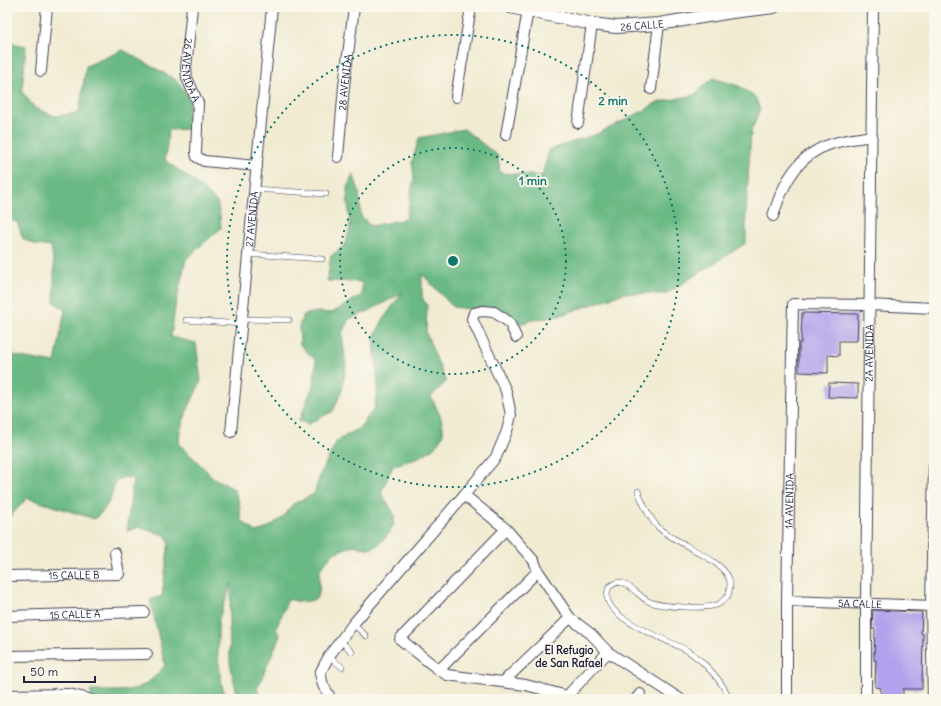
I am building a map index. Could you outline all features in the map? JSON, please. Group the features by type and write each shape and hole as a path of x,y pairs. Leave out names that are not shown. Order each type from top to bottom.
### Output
{"street":[{"path":"41,71 47,7"},
{"name":"26 AVENIDA A","path":"192,7 186,68 187,78 198,103 197,157 204,161 257,166"},
{"name":"27 AVENIDA","path":"231,432 272,7"},
{"name":"28 AVENIDA","path":"338,157 344,86 354,7"},
{"path":"456,97 471,7"},
{"name":"26 CALLE","path":"519,8 592,24 616,27 659,24 730,10 774,7"},
{"name":"2A AVENIDA","path":"866,699 873,7"},
{"path":"506,134 519,8"},
{"path":"578,123 592,24"},
{"path":"651,89 659,24"},
{"path":"773,216 784,186 792,172 806,158 821,148 839,142 872,136"},
{"name":"1A AVENIDA","path":"787,699 787,601 793,304 870,305"},
{"path":"870,305 934,308"},
{"path":"331,699 323,685 320,673 328,656 353,624 496,456 506,431 511,415 506,391 472,319 474,313 482,311 494,312 510,322 516,337"},
{"path":"933,699 932,605 934,466"},
{"path":"464,495 506,529 534,561 538,571 570,618 591,634 608,652 680,699"},
{"path":"506,529 400,640 447,675 526,686 569,698 608,652"},
{"name":"15 CALLE B","path":"7,576 119,574 115,553"},
{"path":"439,670 538,571"},
{"name":"5A CALLE","path":"787,601 932,605"},
{"name":"15 CALLE A","path":"7,616 144,612"},
{"path":"503,682 570,618"},
{"path":"7,656 147,654"},
{"path":"7,695 69,694 89,699"}],"lane":[{"path":"255,189 326,194"},
{"path":"248,254 322,259"},
{"path":"186,320 289,320"},
{"path":"638,491 657,527 707,557 723,569 731,582 728,596 718,604 702,607 666,605 649,602 621,582 614,583 609,587 607,598 612,608 636,628 688,652 712,672 728,694 729,699"},
{"path":"353,624 366,636"},
{"path":"340,640 352,652"},
{"path":"328,656 342,667"}],"green space":[{"path":"7,42 26,46 22,92 35,108 55,116 79,113 86,66 123,50 178,81 189,98 191,115 190,129 169,130 165,160 196,183 217,202 221,228 186,259 175,307 171,337 196,343 201,381 187,411 180,431 179,444 214,478 234,489 239,501 241,520 256,532 266,529 283,517 293,504 314,494 321,472 337,441 359,428 374,409 378,387 374,337 384,318 402,293 369,311 349,319 342,333 346,366 342,390 333,411 308,424 299,421 314,383 316,361 300,345 299,327 303,315 317,312 332,313 362,295 362,282 327,281 331,256 344,246 350,229 347,190 353,173 359,191 361,216 371,226 406,219 414,178 412,162 419,138 464,129 498,156 500,173 542,176 549,150 597,134 656,103 694,95 713,78 739,86 756,98 760,110 751,131 746,213 746,243 666,294 624,293 559,316 519,324 505,316 496,307 479,307 470,309 453,307 422,274 422,297 427,306 426,333 446,382 431,397 441,418 443,433 435,446 425,454 393,466 381,493 392,510 395,519 394,524 384,539 373,548 365,548 354,545 334,553 320,569 319,594 315,600 300,602 288,599 276,629 280,636 257,689 263,699 238,699 230,663 229,620 232,583 218,621 218,656 222,686 227,699 93,699 90,691 114,691 137,688 153,678 165,665 150,600 162,596 169,541 165,535 138,527 132,530 127,530 133,479 124,477 115,482 108,502 95,519 27,498 7,520 7,346 15,356 55,363 65,310 54,302 54,266 51,247 36,245 23,239 17,222 7,220"}],"building":[{"path":"802,313 858,314 857,341 839,341 839,356 828,355 828,373 799,372 799,343 801,343"},
{"path":"829,383 858,384 858,398 828,397"},
{"path":"873,610 922,612 922,689 903,689 903,699 880,699 881,688 875,687 876,660 874,660 875,629 872,629"}],"district":[{"name":"El Refugio de San Rafael","path":"569,656"}]}
